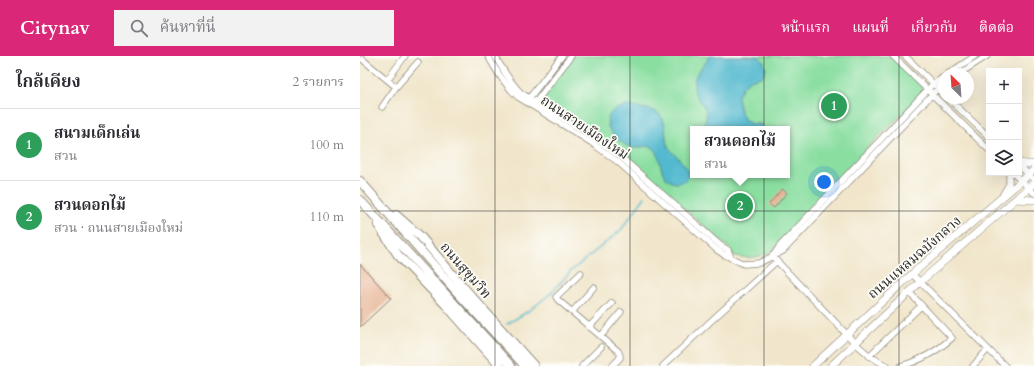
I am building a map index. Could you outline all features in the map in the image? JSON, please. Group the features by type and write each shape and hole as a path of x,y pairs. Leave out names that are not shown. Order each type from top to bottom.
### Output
{"highway":[{"name":"ถนนสุขุมวิท","path":"360,181 524,366"},
{"name":"ถนนสุขุมวิท","path":"374,196 420,236 464,288 534,366"},
{"path":"362,202 511,366"},
{"path":"362,202 398,255 445,304 499,365"}],"main road":[{"path":"1022,164 1034,164"},
{"name":"ถนนแหลมฉบังกลาง","path":"813,366 912,274 1031,172"},
{"name":"ถนนแหลมฉบังกลาง","path":"831,366 920,282 1017,199 1032,188"},
{"path":"1017,199 1034,200"}],"street":[{"path":"388,79 405,56"},
{"name":"ถนนสายเมืองใหม่","path":"488,56 499,76 508,88 518,97 528,100"},
{"name":"ถนนสายเมืองใหม่","path":"495,56 512,84 528,100 621,157 693,224 728,250 731,258 744,264 759,263 783,251 938,83"},
{"path":"528,100 562,56"},
{"path":"534,104 571,56"},
{"path":"893,56 986,147"},
{"path":"904,56 938,89"},
{"path":"957,68 975,56"},
{"path":"968,68 987,56"},
{"path":"362,58 396,87"},
{"path":"382,107 396,87 418,62"},
{"path":"954,104 986,134"},
{"path":"1022,166 1031,172 1034,180"},
{"path":"1001,198 1008,187 1009,176"},
{"path":"1017,176 1032,188"},
{"path":"772,256 855,343 869,356 888,366"},
{"path":"663,366 778,261"},
{"path":"581,273 556,297 618,351 620,358 612,366"},
{"path":"912,274 1006,366"},
{"path":"572,312 594,287"},
{"path":"901,366 925,358 952,338 909,292"},
{"path":"590,327 612,303"},
{"path":"869,356 921,306"},
{"path":"601,336 621,312"},
{"path":"582,366 601,347"},
{"path":"973,366 988,349"}],"green space":[{"path":"572,56 893,56 928,90 877,138 771,252 757,257 747,258 733,255 731,250 626,157 600,139 536,102"}],"water":[{"path":"709,56 758,56 763,61 766,69 762,77 750,80 743,86 738,96 740,109 744,119 751,124 761,124 761,126 702,126 706,115 705,109 696,96 694,83 698,72"},
{"path":"627,106 652,110 659,114 662,118 665,125 668,146 687,169 687,178 682,182 674,183 666,178 661,169 658,154 652,147 648,146 634,148 623,143 612,134 607,122 608,116 614,110"}],"building":[{"path":"782,189 787,193 774,208 769,204"},
{"path":"360,264 391,298 360,327"}],"waterway":[{"path":"507,324 530,310 550,294 571,271 620,231 645,197"}],"place":[{"name":"สนามเด็กเล่น","path":"834,106"},
{"name":"สวนดอกไม้","path":"740,206"}]}
